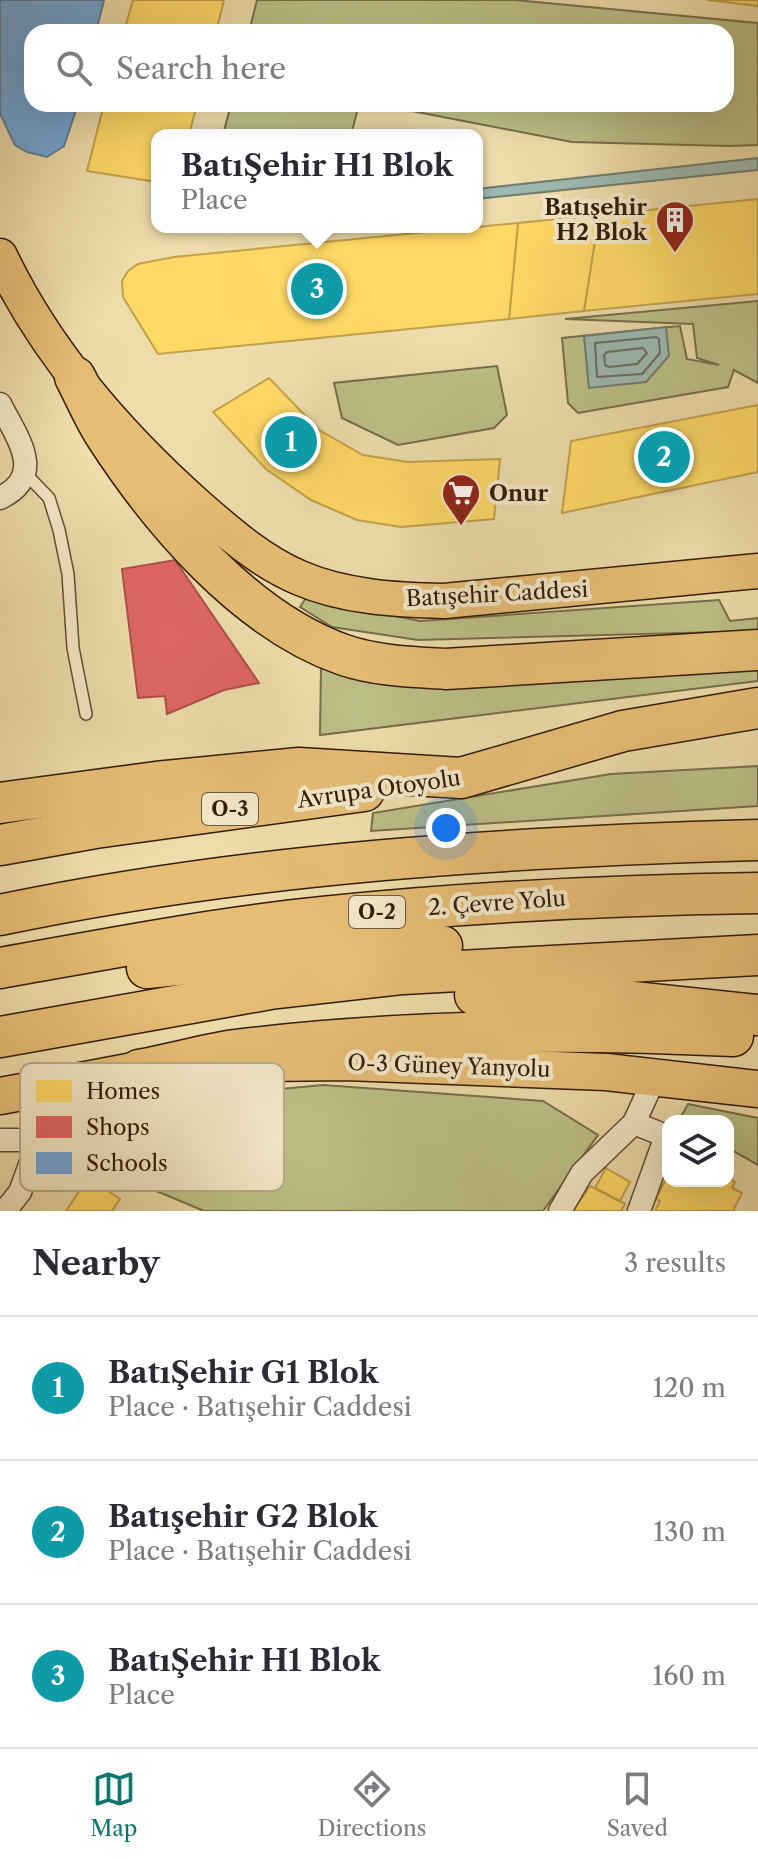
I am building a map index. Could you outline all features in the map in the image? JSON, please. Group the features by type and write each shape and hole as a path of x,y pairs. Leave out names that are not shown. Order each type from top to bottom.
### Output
{"highway":[{"path":"75,377 104,434 194,550 279,623 323,647 347,656 404,666 446,669 758,650"},
{"path":"0,803 156,782 299,768 461,778 623,731 758,708"},
{"name":"Avrupa Otoyolu","path":"0,845 194,813 758,736"},
{"name":"O-2","path":"0,915 121,893 422,856 629,843 758,840"},
{"name":"2. Çevre Yolu","path":"0,968 118,946 320,917 548,898 758,893"},
{"path":"0,984 296,953 412,946 758,947"},
{"path":"0,1037 270,989 403,974 758,955"},
{"path":"60,1026 184,1019 284,1007 456,994 576,996 758,1015"},
{"path":"173,1063 232,1051 366,1039 582,1031 758,1037"},
{"name":"O-3 Güney Yanyolu","path":"227,1063 346,1062 590,1071 758,1089"},
{"name":"O-3 Güney Yanyolu","path":"0,1096 20,1092"}],"main road":[{"name":"Batışehir Caddesi","path":"0,256 36,322 75,377 163,475 230,534 271,563 301,578 329,587 401,600 444,601 758,571"}],"street":[{"path":"0,404 25,457 23,481 14,491 0,498"},
{"path":"560,1211 582,1173 634,1123 655,1077"},
{"path":"634,1123 666,1136 639,1211"},
{"path":"5,1211 20,1191"}],"lane":[{"path":"25,473 49,498 59,530 68,574 73,648 86,714"}],"green space":[{"path":"257,0 515,0 758,23 758,145 572,142 417,112 734,112 734,24 251,24"},
{"path":"229,112 357,112 353,129 225,129"},
{"path":"758,301 758,383 734,370 728,387 578,413 568,403 562,338 680,326 687,359 719,365 697,358 693,324 565,319"},
{"path":"497,366 507,415 494,428 398,445 342,418 334,383"},
{"path":"306,598 420,621 719,600 730,621 758,618 758,631 418,640 332,627 300,607"},
{"path":"758,666 758,681 320,735 321,668 429,683"},
{"path":"758,766 758,806 371,831 373,813 611,774"},
{"path":"323,1085 543,1101 598,1135 543,1211 204,1211 156,1191 284,1191 284,1089"},
{"path":"688,1104 758,1118 758,1165 734,1151 734,1115 682,1115"}],"water":[{"path":"758,158 758,170 483,198 483,188"},
{"path":"666,327 669,356 646,382 589,388 584,336"}],"building: Homes":[{"path":"133,0 224,0 218,24 126,24"},
{"path":"707,0 758,0 758,6"},
{"path":"102,112 195,112 191,129 151,129 151,181 87,171"},
{"name":"Batışehir H2 Blok","path":"758,199 758,294 584,311 599,215"},
{"path":"599,215 584,311 509,319 518,223"},
{"path":"518,223 509,319 158,354 123,297 122,281 128,271 138,264 174,257 417,233 483,233 483,226"},
{"path":"269,378 319,430 363,455 408,462 500,459 494,519 401,527 357,520 311,500 266,469 213,412"},
{"path":"758,405 758,472 562,513 571,441"},
{"path":"606,1168 630,1182 620,1201 595,1188"},
{"path":"590,1186 625,1204 621,1211 573,1211"},
{"path":"662,1186 732,1187 742,1193 733,1211 655,1211 660,1201 656,1199"},
{"path":"79,1191 108,1191 120,1199 112,1211 66,1211"}],"building: Shops":[{"path":"175,560 259,683 224,690 167,714 165,696 138,698 122,569"}],"building: Schools":[{"path":"0,0 104,0 98,24 24,24 24,112 75,112 64,146 47,157 27,152 15,145 0,114"}],"place":[{"name":"Batışehir H2 Blok","path":"675,254"},
{"name":"BatıŞehir H1 Blok","path":"317,289"},
{"name":"BatıŞehir G1 Blok","path":"291,442"},
{"name":"Batışehir G2 Blok","path":"664,457"},
{"name":"Onur","path":"461,527"}]}
